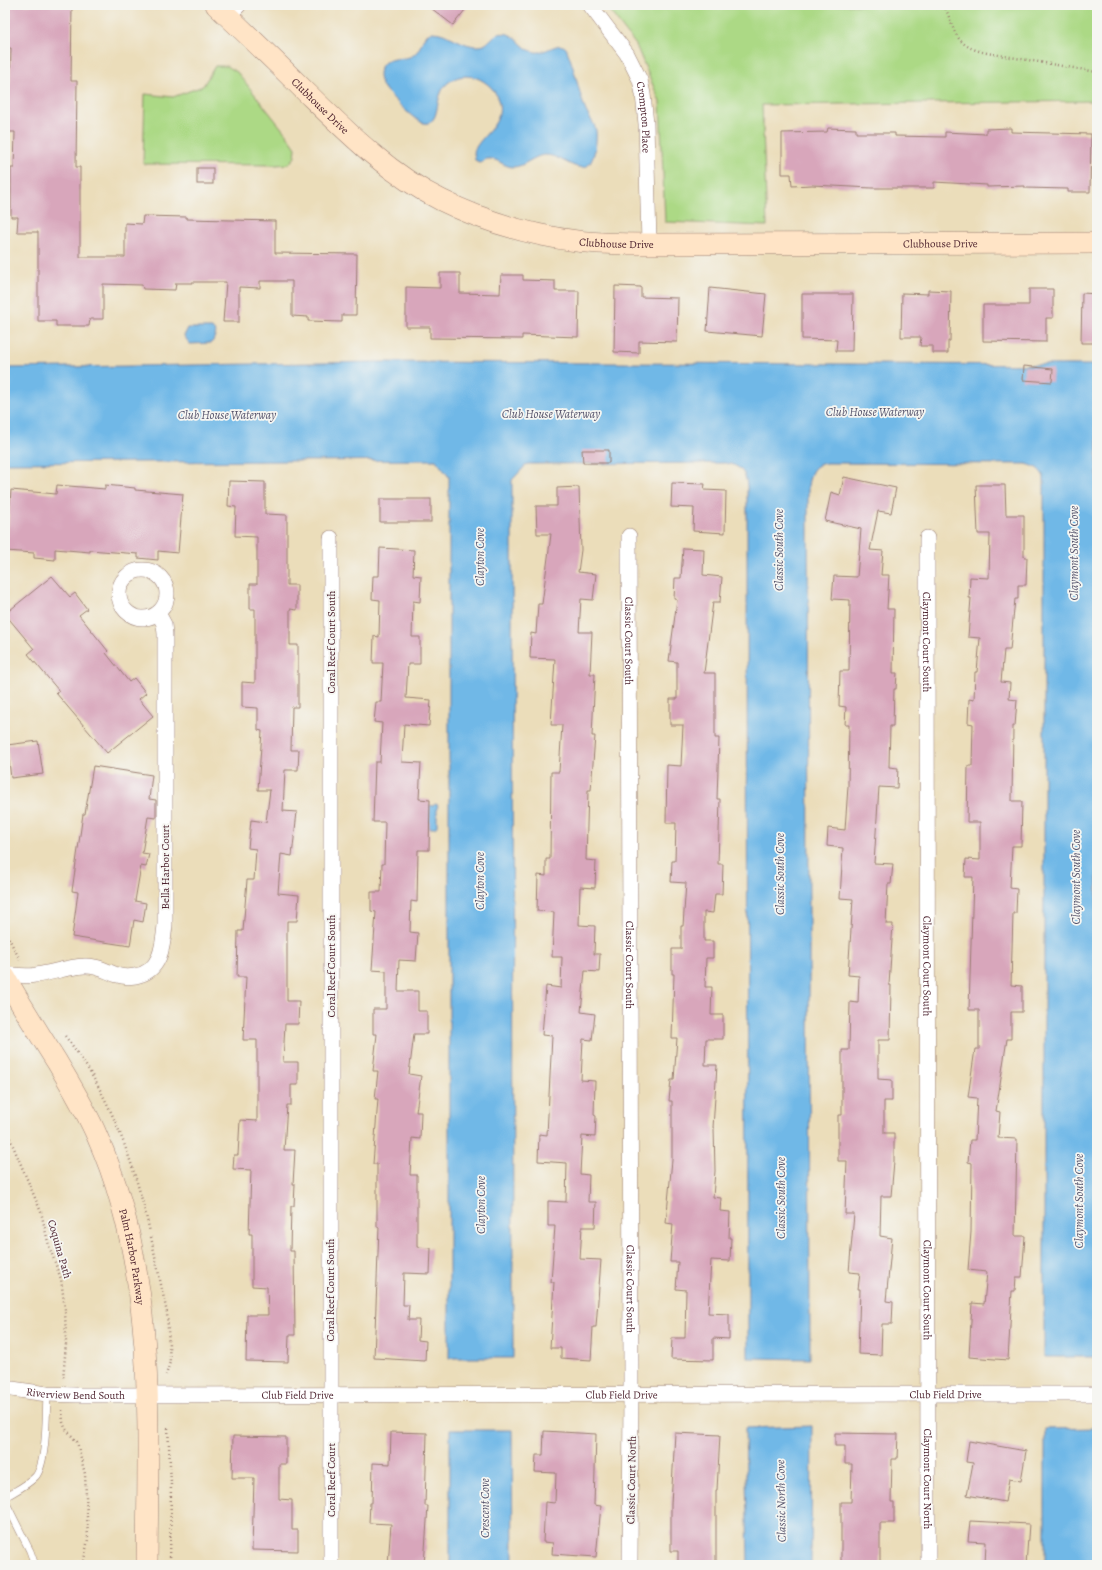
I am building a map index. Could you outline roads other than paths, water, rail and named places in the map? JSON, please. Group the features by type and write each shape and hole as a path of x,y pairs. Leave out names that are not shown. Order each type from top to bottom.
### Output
{"street":[{"name":"Crompton Place","path":"590,5 627,54 638,75 643,94 646,124 649,244"},
{"name":"Clubhouse Drive","path":"228,9 347,132 392,169 442,201 505,225 553,237 578,241 649,244 1097,243"},
{"name":"Classic Court South","path":"629,536 631,1394"},
{"name":"Coral Reef Court South","path":"330,1394 331,538"},
{"name":"Claymont Court South","path":"927,538 928,1394"},
{"name":"Bella Harbor Court","path":"5,974 35,976 57,970 87,966 104,969 122,976 137,975 152,968 160,955 165,925 165,634 164,624 158,613"},
{"name":"Palm Harbor Parkway","path":"5,977 88,1116 98,1137 125,1220 142,1307 147,1395 148,1565"},
{"name":"Riverview Bend South","path":"5,1388 47,1394 147,1395"},
{"name":"Coral Reef Court","path":"330,1394 331,1565"},
{"name":"Classic Court North","path":"630,1565 631,1394"},
{"name":"Claymont Court North","path":"928,1394 928,1565"},
{"name":"Club Field Drive","path":"147,1395 1097,1394"}],"lane":[{"path":"5,1497 32,1480 41,1466 44,1446 47,1394"},
{"path":"5,1501 35,1565"}],"water":[{"path":"432,32 444,34 473,46 486,44 495,36 502,33 512,36 527,49 535,52 543,51 556,46 563,46 566,48 585,109 596,131 595,151 588,165 585,167 575,166 550,155 536,157 517,167 510,167 490,159 486,159 482,162 475,160 475,149 494,126 499,113 496,94 490,86 480,79 469,76 461,76 447,84 442,90 435,116 428,123 424,123 409,114 382,85 379,77 380,69 382,65 390,60 408,57 415,54 425,36"},
{"path":"188,328 212,328 216,333 211,343 190,344 184,336"},
{"path":"379,362 1097,365 1097,1357 1044,1357 1044,477 1037,468 1026,464 827,463 815,467 811,473 808,486 810,1359 748,1358 747,486 744,473 735,465 725,463 527,464 512,480 513,1358 449,1358 449,477 436,460 5,463 5,368"},
{"path":"435,804 438,805 437,826 435,828 429,828 429,805 433,806"},
{"name":"Classic North Cove","path":"812,1426 811,1565 748,1565 745,1428"},
{"path":"1097,1428 1097,1565 1045,1565 1045,1429"},
{"name":"Crescent Cove","path":"450,1430 512,1430 513,1565 450,1565"}],"water label":[{"name":"Club House Waterway","path":"875,412"},
{"name":"Club House Waterway","path":"551,414"},
{"name":"Club House Waterway","path":"227,415"},
{"name":"Classic South Cove","path":"779,550"},
{"name":"Claymont South Cove","path":"1074,553"},
{"name":"Clayton Cove","path":"480,557"},
{"name":"Classic South Cove","path":"780,874"},
{"name":"Claymont South Cove","path":"1076,877"},
{"name":"Clayton Cove","path":"480,881"},
{"name":"Classic South Cove","path":"781,1198"},
{"name":"Claymont South Cove","path":"1079,1201"},
{"name":"Clayton Cove","path":"481,1205"}]}
